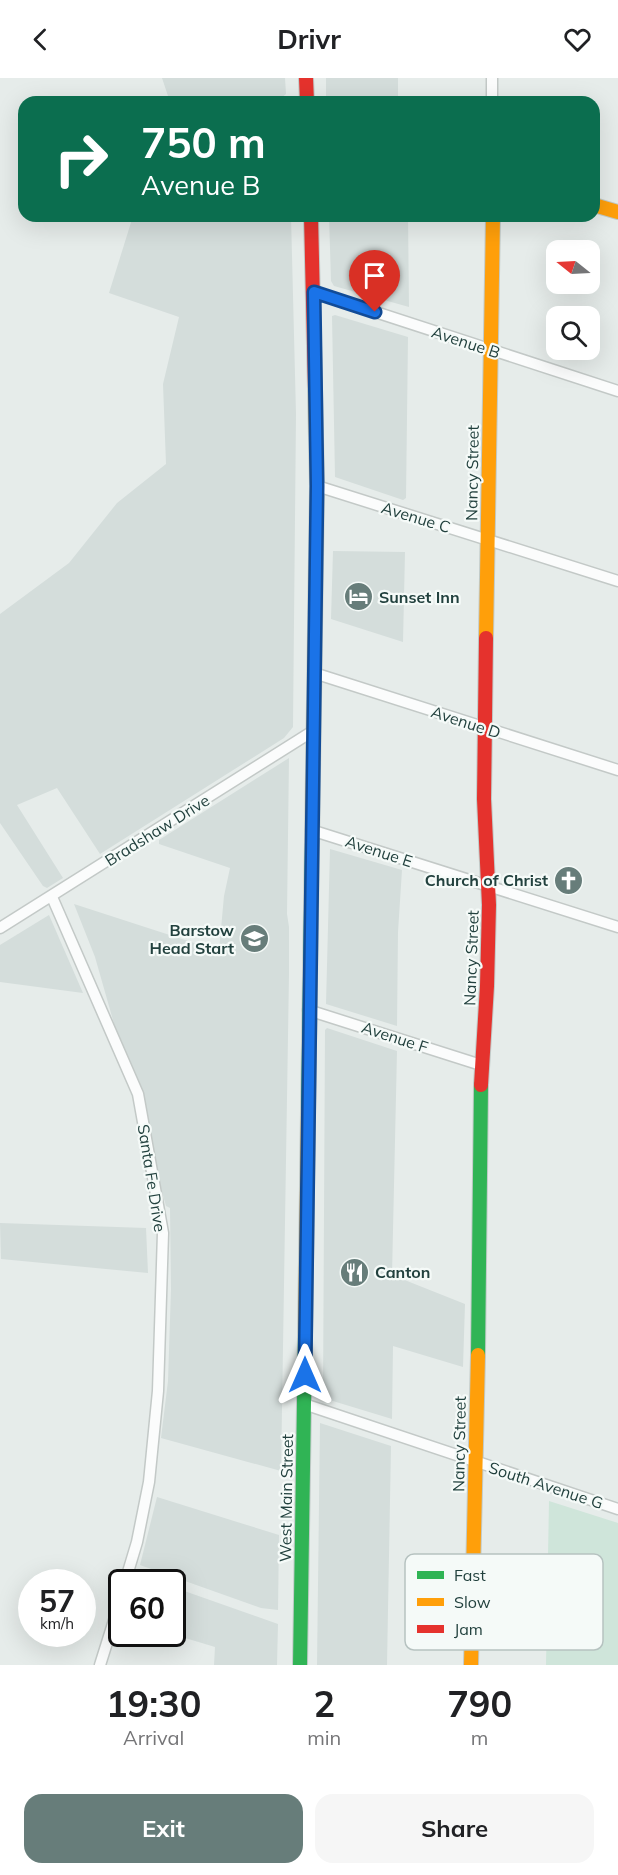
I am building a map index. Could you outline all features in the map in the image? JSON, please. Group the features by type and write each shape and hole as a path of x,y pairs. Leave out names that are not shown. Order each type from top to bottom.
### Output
{"main road":[{"path":"306,78 307,96"},
{"path":"600,207 618,212"},
{"name":"West Main Street","path":"300,1665 317,486 311,222"},
{"name":"Nancy Street","path":"473,1554 480,1253 481,1065 488,986 489,886 484,799 493,222"},
{"name":"Nancy Street","path":"471,1650 471,1665"}],"street":[{"path":"492,78 492,96"},
{"name":"Avenue B","path":"314,292 618,392"},
{"name":"Avenue C","path":"317,486 618,581"},
{"name":"Avenue D","path":"314,673 618,770"},
{"name":"Bradshaw Drive","path":"0,928 313,731"},
{"name":"Avenue E","path":"311,830 618,927"},
{"name":"Santa Fe Drive","path":"52,897 138,1094 163,1233 158,1390 149,1482 137,1542 129,1569"},
{"name":"Avenue F","path":"308,1010 481,1065"},
{"name":"South Avenue G","path":"304,1404 618,1509"},
{"path":"100,1665 108,1640"}],"shaded area":[{"path":"162,78 285,78 286,94 284,96 168,96"},
{"path":"326,78 398,78 398,96 326,96"},
{"path":"131,222 291,222 296,414 293,727 284,738 100,854 57,788 17,805 63,878 47,888 43,886 0,823 0,614 69,563 117,503 166,464 163,384 179,317 109,293"},
{"path":"329,222 408,222 409,307 334,286 331,281"},
{"path":"332,316 408,337 406,498 403,500 335,477"},
{"path":"333,551 405,552 403,642 331,619"},
{"path":"289,758 287,914 289,974 281,1471 161,1438 168,1381 171,1289 170,1208 166,1206 95,957 74,904 219,951 224,896 230,868 159,844 159,840"},
{"path":"330,849 402,870 398,932 397,1026 326,1004"},
{"path":"49,915 83,993 0,982 0,945"},
{"path":"327,1028 397,1051 392,1275 465,1304 463,1367 393,1346 392,1419 323,1398 325,1030"},
{"path":"0,1223 146,1228 148,1273 1,1259"},
{"path":"320,1423 391,1446 387,1665 317,1665"},
{"path":"157,1497 279,1535 278,1610 261,1608 186,1581 186,1569 151,1569 140,1565"},
{"path":"186,1592 278,1624 277,1665 214,1665 215,1647 186,1638"}],"green space":[{"path":"549,1501 618,1523 618,1665 546,1665 546,1650 603,1650 603,1554 548,1554"}],"traffic: fast":[{"path":"308,1111 312,842"},
{"path":"478,1355 481,1085"},
{"path":"300,1665 305,1336"}],"traffic: slow":[{"path":"600,207 618,212"},
{"path":"486,638 493,222"},
{"path":"312,842 317,486 315,389"},
{"path":"305,1336 308,1111"},
{"path":"474,1554 478,1355"},
{"path":"471,1650 471,1665"}],"traffic: jam":[{"path":"306,78 307,96"},
{"path":"311,222 315,389"},
{"path":"481,1085 489,905 484,799 486,638"}],"place":[{"name":"Sunset Inn","path":"358,597"},
{"name":"Church of Christ","path":"569,880"},
{"name":"Barstow Head Start","path":"255,939"},
{"name":"Canton","path":"354,1272"}],"route":[{"path":"305,1375 317,486 314,292 375,312"}]}
